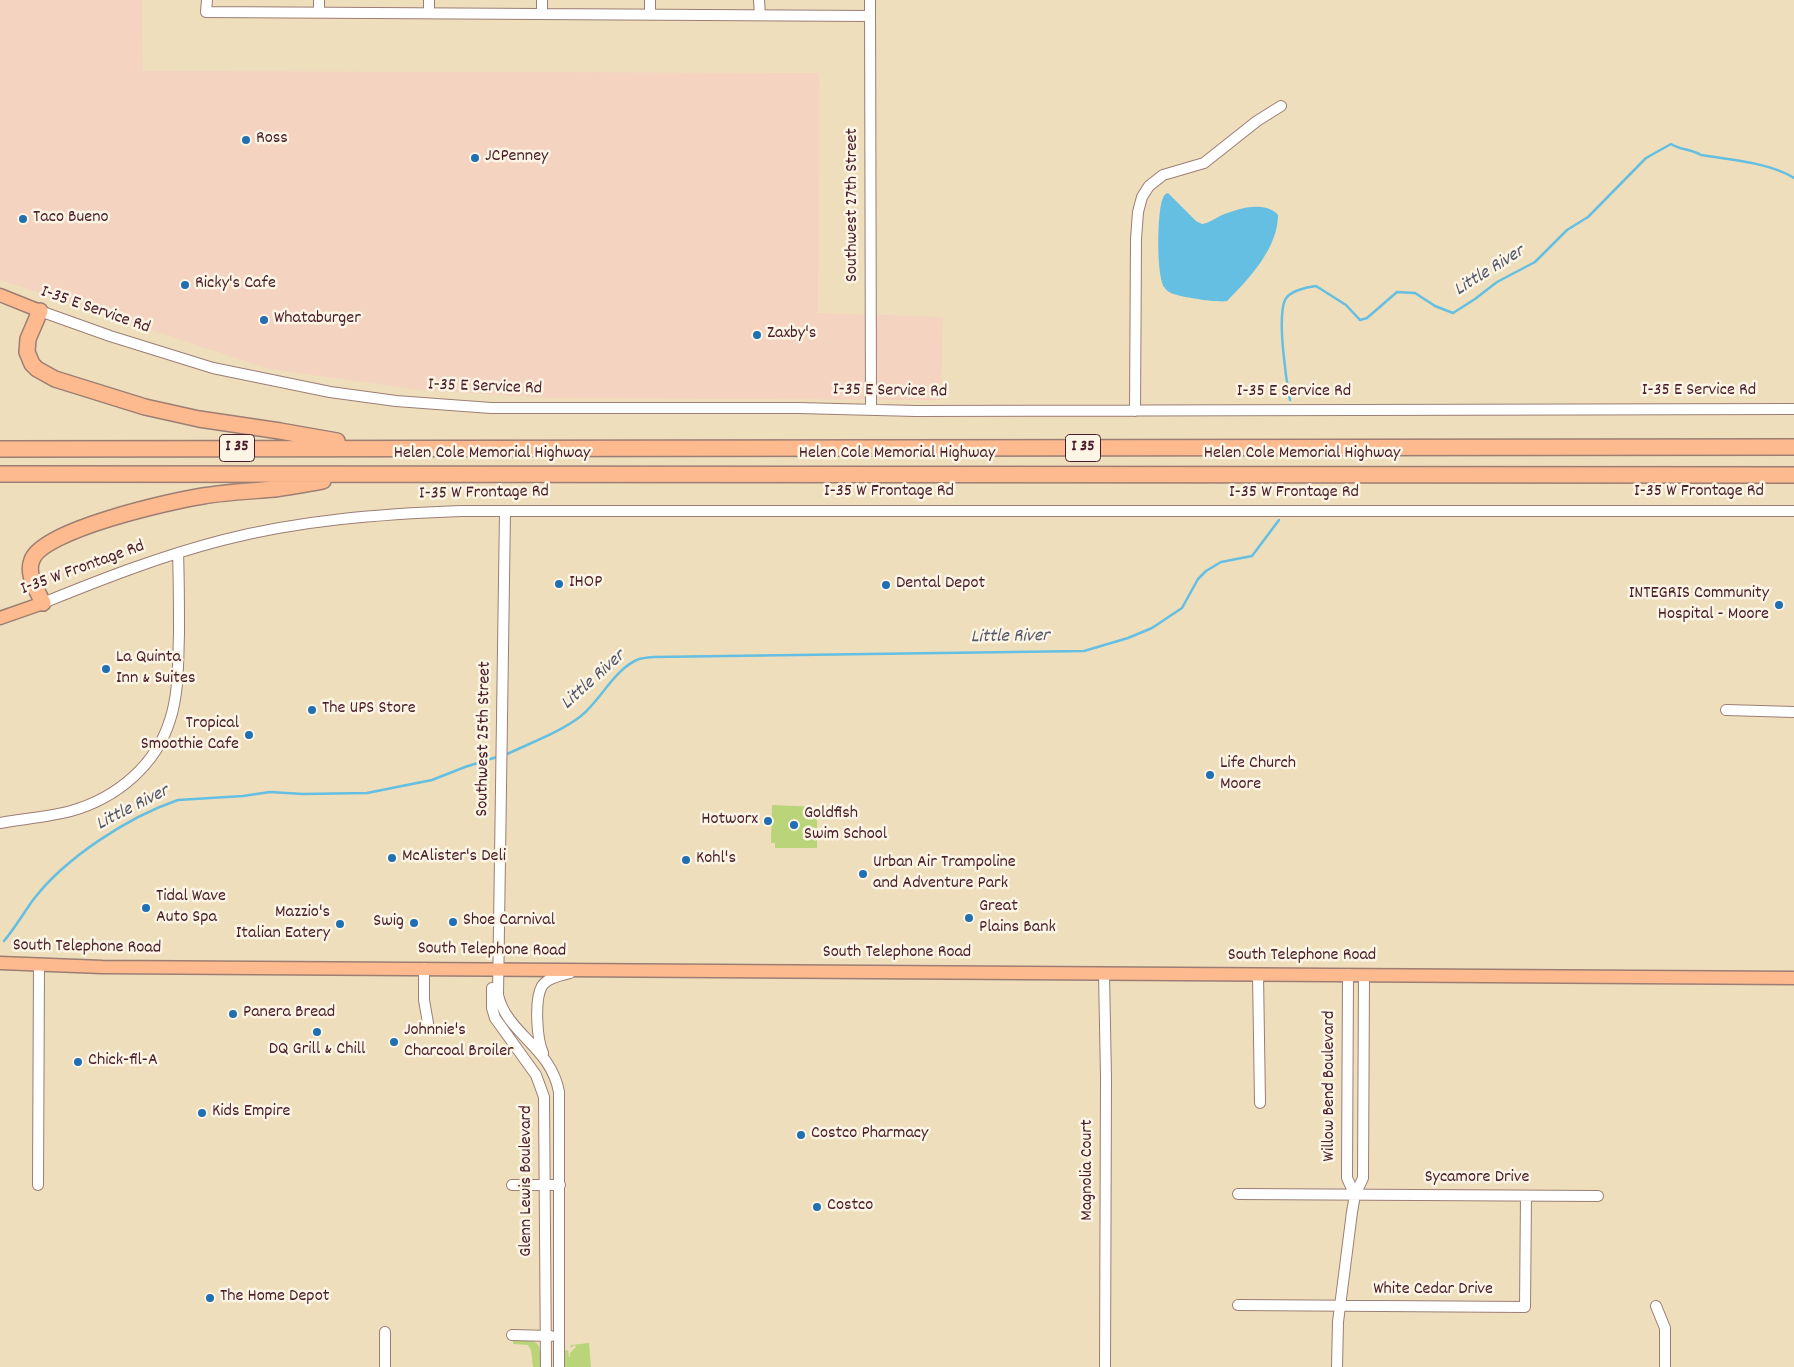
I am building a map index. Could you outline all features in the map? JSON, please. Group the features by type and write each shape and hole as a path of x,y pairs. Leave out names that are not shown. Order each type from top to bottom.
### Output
{"highway":[{"path":"40,311 28,340 27,352 32,364 37,369 55,379 145,407 199,419 280,431 372,448"},
{"name":"Helen Cole Memorial Highway","path":"0,448 1794,447"},
{"name":"Helen Cole Memorial Highway","path":"0,474 1794,475"},
{"path":"43,603 32,577 31,562 40,548 60,537 127,513 203,496 276,489 373,474"}],"main road":[{"name":"I-35 E Service Rd","path":"0,295 40,311"},
{"name":"I-35 W Frontage Rd","path":"0,618 43,603"},
{"name":"South Telephone Road","path":"0,963 122,967 1794,978"}],"street":[{"path":"206,0 206,12 870,16"},
{"path":"318,0 318,12"},
{"path":"429,0 429,13"},
{"path":"542,0 542,14"},
{"path":"650,0 650,14"},
{"path":"759,0 760,15"},
{"name":"Southwest 27th Street","path":"870,0 871,410"},
{"path":"1135,410 1136,239 1138,212 1142,197 1149,186 1163,175 1204,163 1257,122 1282,106"},
{"name":"I-35 E Service Rd","path":"40,311 110,336 213,368 297,386 396,401 490,408 871,410 1794,409"},
{"name":"Southwest 25th Street","path":"499,968 500,776 505,511"},
{"name":"I-35 W Frontage Rd","path":"43,603 105,578 178,553 224,540 283,527 336,519 414,512 1794,511"},
{"path":"0,823 72,811 98,800 130,781 159,747 171,718 176,680 179,631 178,553"},
{"path":"1726,710 1794,712"},
{"path":"38,1185 39,964"},
{"path":"424,968 424,1000 428,1023"},
{"name":"Glenn Lewis Boulevard","path":"499,968 498,995 502,1007 505,1013 546,1059 553,1070 560,1092 559,1367"},
{"name":"Glenn Lewis Boulevard","path":"499,968 492,984 492,1008 495,1018 536,1075 544,1097 546,1367"},
{"name":"Glenn Lewis Boulevard","path":"546,1059 540,1045 538,1026 538,999 542,985 553,978 580,970"},
{"name":"Magnolia Court","path":"1104,973 1106,1078 1105,1367"},
{"path":"1258,974 1260,1103"},
{"name":"Willow Bend Boulevard","path":"1348,974 1347,1178 1355,1195"},
{"name":"Willow Bend Boulevard","path":"1337,1367 1337,1336 1340,1306 1355,1195 1363,1178 1364,975"},
{"path":"512,1185 560,1185"},
{"name":"Sycamore Drive","path":"1238,1194 1598,1196"},
{"name":"White Cedar Drive","path":"1238,1305 1525,1307 1526,1196"},
{"path":"1656,1306 1665,1328 1665,1367"},
{"path":"385,1332 385,1367"},
{"path":"512,1335 559,1336"}],"shaded area":[{"path":"0,0 142,0 143,71 819,73 818,313 943,317 941,400 550,398 420,390 269,369 0,280"}],"green space":[{"name":"Goldfish Swim School","path":"772,805 817,807 817,848 775,848 775,843 771,843"},
{"path":"513,1339 529,1340 537,1343 540,1351 541,1367 533,1367 531,1350 528,1345 513,1344"},
{"path":"589,1343 591,1367 564,1367 564,1351 568,1350 570,1357 570,1353 576,1347 575,1345 570,1348 571,1345"}],"water":[{"path":"1168,193 1196,221 1202,224 1227,213 1250,207 1272,210 1278,215 1277,227 1268,251 1253,273 1227,301 1182,296 1170,293 1165,289 1160,272 1159,229 1161,205 1165,194"}],"waterway":[{"name":"Little River","path":"1290,400 1283,349 1283,309 1287,297 1303,288 1316,286 1346,305 1360,320 1367,318 1397,292 1415,293 1435,306 1453,313 1497,282 1535,262 1567,230 1588,217 1646,158 1671,144 1701,155 1762,165 1794,178"},
{"name":"Little River","path":"505,755 554,733 581,716 622,670 630,663 643,658 1084,651 1128,638 1152,628 1182,608 1198,579 1206,571 1221,562 1252,556 1279,520"},
{"name":"Little River","path":"4,941 33,900 62,869 80,854 119,828 159,807 178,800 243,796 270,792 303,794 367,793 432,780 500,756"}],"place":[{"name":"Ross","path":"246,140"},
{"name":"JCPenney","path":"475,158"},
{"name":"Taco Bueno","path":"23,219"},
{"name":"Ricky's Cafe","path":"185,285"},
{"name":"Whataburger","path":"264,320"},
{"name":"Zaxby's","path":"757,335"},
{"name":"IHOP","path":"559,584"},
{"name":"Dental Depot","path":"886,585"},
{"name":"INTEGRIS Community Hospital - Moore","path":"1779,605"},
{"name":"La Quinta Inn & Suites","path":"106,669"},
{"name":"The UPS Store","path":"312,710"},
{"name":"Tropical Smoothie Cafe","path":"249,735"},
{"name":"Life Church Moore","path":"1210,775"},
{"name":"Hotworx","path":"768,821"},
{"name":"Goldfish Swim School","path":"794,825"},
{"name":"McAlister's Deli","path":"392,858"},
{"name":"Kohl's","path":"686,860"},
{"name":"Urban Air Trampoline and Adventure Park","path":"863,874"},
{"name":"Tidal Wave Auto Spa","path":"146,908"},
{"name":"Great Plains Bank","path":"969,918"},
{"name":"Shoe Carnival","path":"453,922"},
{"name":"Swig","path":"414,923"},
{"name":"Mazzio's Italian Eatery","path":"340,924"},
{"name":"Panera Bread","path":"233,1014"},
{"name":"DQ Grill & Chill","path":"317,1032"},
{"name":"Johnnie's Charcoal Broiler","path":"394,1042"},
{"name":"Chick-fil-A","path":"78,1062"},
{"name":"Kids Empire","path":"202,1113"},
{"name":"Costco Pharmacy","path":"801,1135"},
{"name":"Costco","path":"817,1207"},
{"name":"The Home Depot","path":"210,1298"}]}
